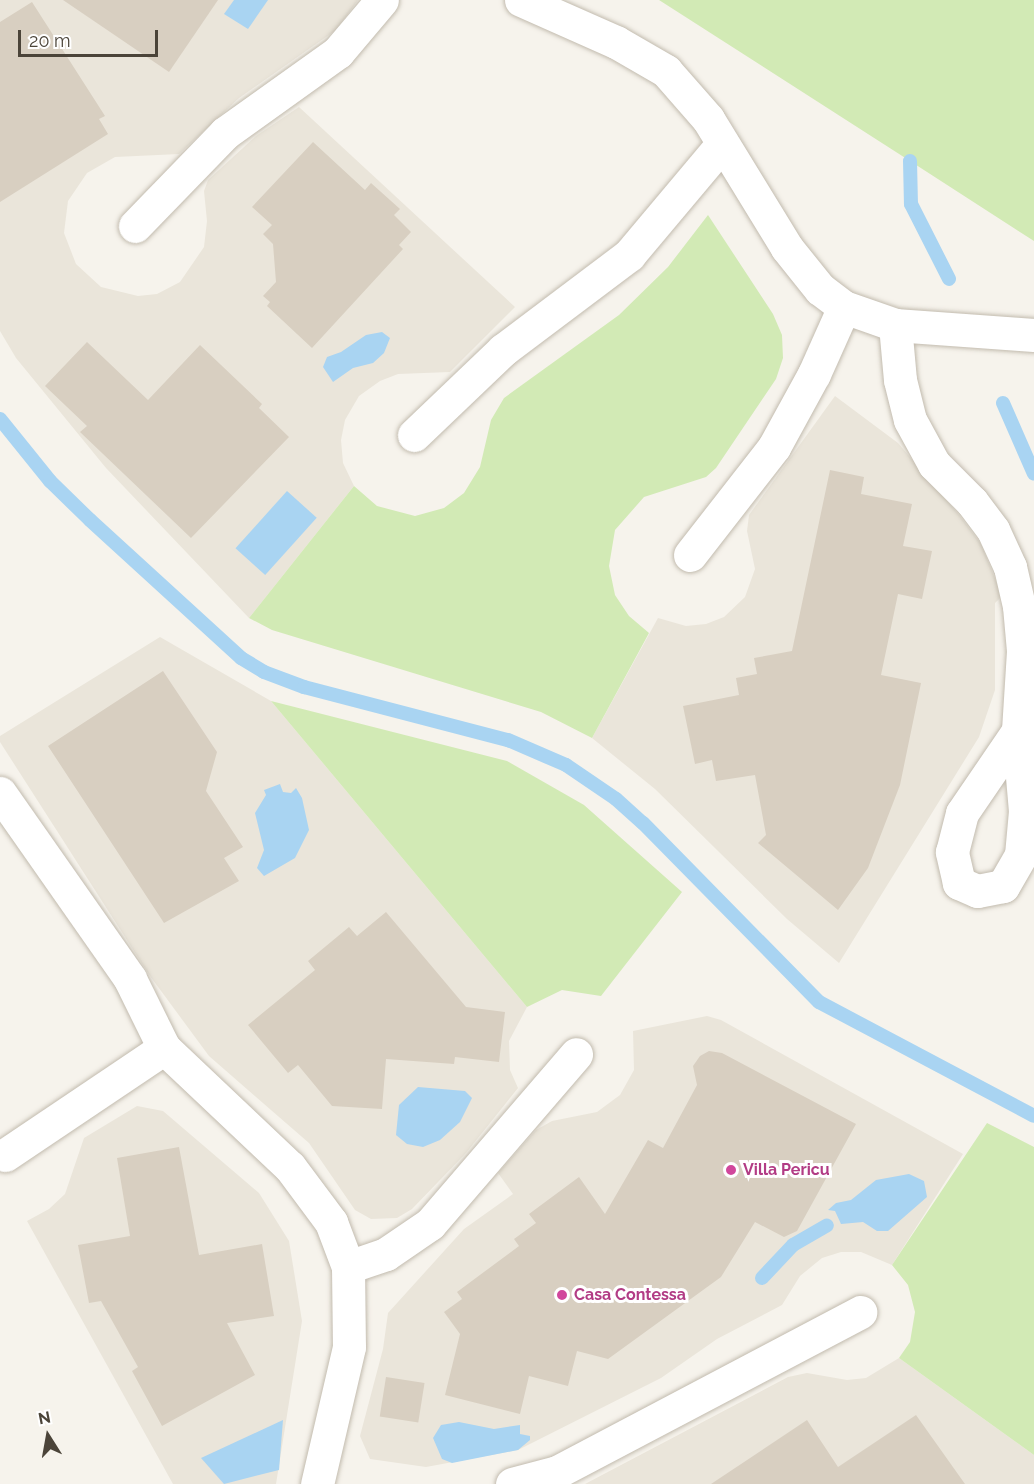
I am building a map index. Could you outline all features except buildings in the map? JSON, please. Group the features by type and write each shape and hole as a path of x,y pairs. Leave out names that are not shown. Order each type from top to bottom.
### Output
{"lane":[{"path":"135,226 225,133 338,52 382,0"},
{"path":"521,0 616,42 666,71 708,119 787,248 820,289 844,307 895,325 1034,335"},
{"path":"414,435 503,350 629,255 722,144"},
{"path":"690,555 774,447 814,374 844,307"},
{"path":"895,325 900,380 910,420 934,464 972,502 993,530 1010,567 1023,651 1018,731"},
{"path":"0,793 130,979 164,1047 303,1182 331,1222 348,1267 349,1347 317,1484"},
{"path":"5,1155 164,1047"},
{"path":"348,1267 387,1254 430,1224 576,1054"},
{"path":"512,1484 557,1472 860,1311"}],"shaded area":[{"path":"0,0 358,0 336,30 239,98 179,154 115,157 87,173 68,201 64,233 76,264 101,287 138,296 157,294 180,282 204,247 207,221 204,191 208,180 256,136 299,107 515,307 450,372 398,374 380,381 359,396 345,420 341,440 343,463 354,486 249,618 106,468 16,358 0,331"},
{"path":"835,396 898,443 959,515 981,544 1002,596 995,603 995,690 979,737 839,963 787,919 655,789 592,738 658,618 686,626 706,624 724,617 745,597 755,569 747,531 749,515"},
{"path":"160,637 271,701 527,1007 509,1041 510,1070 518,1088 466,1153 412,1209 397,1218 371,1219 355,1210 309,1143 209,1056 150,976 0,742 0,736"},
{"path":"707,1016 721,1020 963,1154 892,1265 861,1252 841,1252 822,1258 800,1276 782,1305 717,1339 661,1378 518,1450 426,1467 370,1459 360,1436 383,1349 388,1313 464,1229 513,1194 498,1173 536,1130 552,1121 597,1112 620,1095 634,1070 633,1031"},
{"path":"137,1106 163,1111 259,1193 289,1241 302,1321 276,1484 173,1484 27,1221 49,1209 65,1194 84,1138"},
{"path":"899,1358 1034,1455 1034,1484 585,1484 788,1377 807,1373 847,1380 866,1378"}],"green space":[{"path":"659,0 1034,0 1034,241 910,161"},
{"path":"708,215 773,314 782,335 783,358 776,379 716,468 706,477 644,497 615,530 609,566 615,595 629,616 649,633 592,738 541,712 272,630 249,618 354,486 377,506 415,516 444,508 464,493 480,467 491,420 504,398 619,315 668,267"},
{"path":"271,701 507,761 584,805 682,892 601,996 562,990 527,1007"},
{"path":"987,1123 1034,1147 1034,1455 899,1358 910,1342 915,1312 908,1285 892,1265"}],"water":[{"path":"234,0 268,0 248,29 224,14"},
{"path":"382,332 390,338 384,353 373,363 353,368 333,382 323,367 327,357 341,352 366,335"},
{"path":"287,491 317,518 265,575 235,548"},
{"path":"280,784 283,792 291,793 296,788 302,798 309,830 295,858 264,876 257,868 264,850 255,813 266,795 264,790"},
{"path":"418,1087 465,1091 472,1098 460,1122 440,1140 423,1147 407,1144 396,1135 399,1105"},
{"path":"909,1174 924,1181 927,1197 888,1231 877,1231 863,1222 841,1224 835,1211 828,1210 836,1203 851,1200 876,1180"},
{"path":"283,1420 279,1470 224,1484 201,1458"},
{"path":"459,1422 494,1429 520,1425 520,1434 530,1436 530,1440 518,1450 452,1463 442,1459 433,1438 441,1425"}],"waterway":[{"path":"910,161 911,204 949,279"},
{"path":"1003,403 1034,474"},
{"path":"0,419 50,481 241,658 264,672 304,687 508,740 566,765 616,799 643,823 819,1002 1034,1116"},
{"path":"762,1278 793,1245 827,1225"}],"place":[{"name":"Villa Pericu","path":"731,1170"},
{"name":"Casa Contessa","path":"562,1295"}]}
